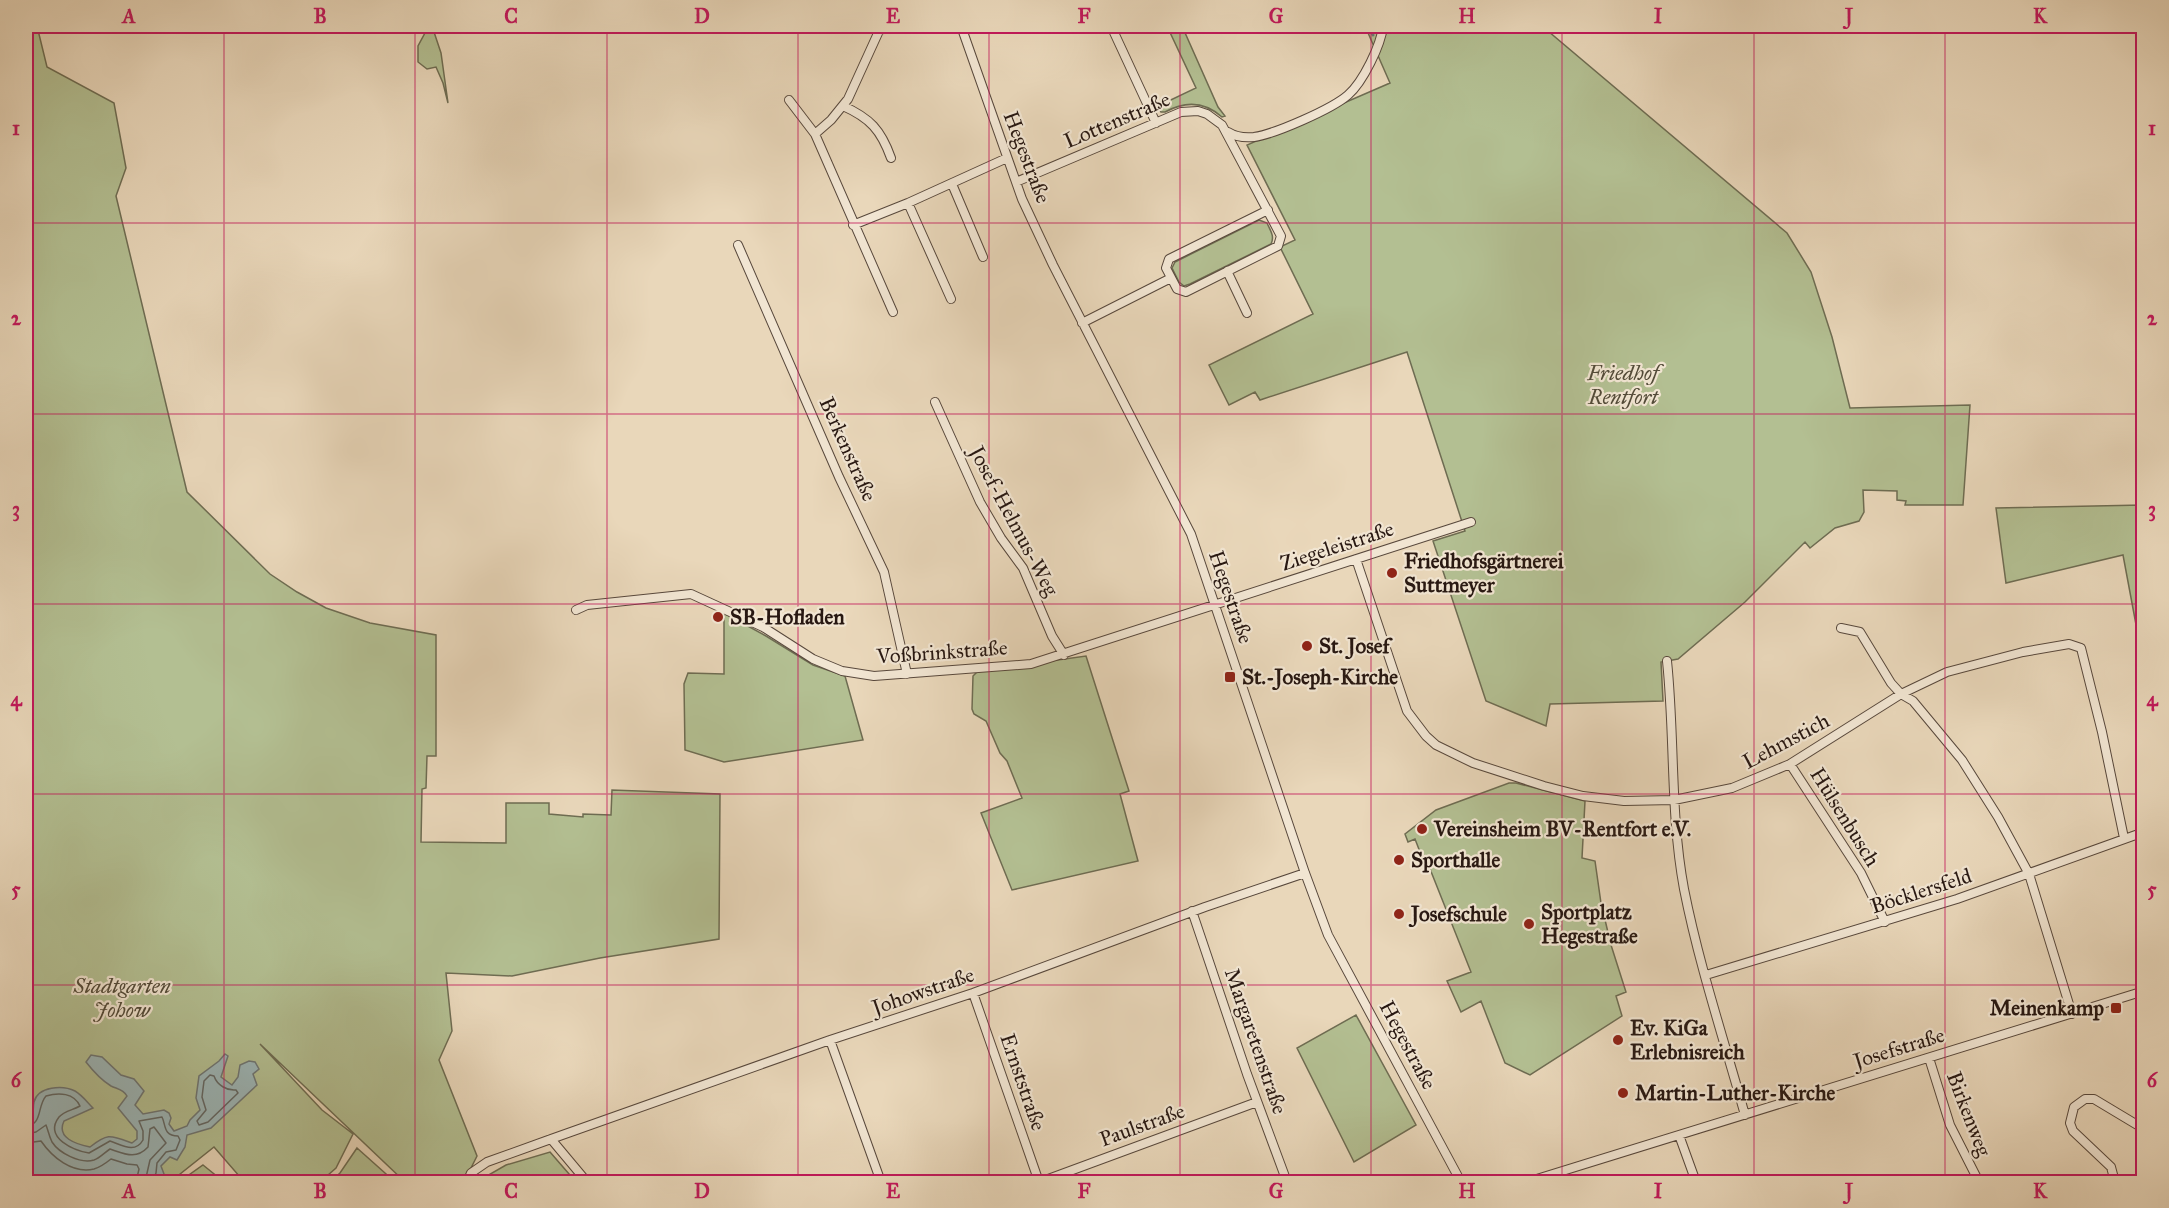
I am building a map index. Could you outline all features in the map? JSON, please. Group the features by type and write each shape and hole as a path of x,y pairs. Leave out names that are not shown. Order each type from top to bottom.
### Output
{"street":[{"path":"815,134 848,99 879,30 888,26"},
{"name":"Hegestraße","path":"961,26 1016,183 1048,256 1191,534 1328,935 1461,1182"},
{"path":"1111,26 1156,123"},
{"name":"Lottenstraße","path":"1016,183 1181,112 1198,111 1215,119 1235,136 1256,137 1327,108 1348,95 1361,79 1382,38 1383,26"},
{"path":"789,100 815,134 892,312"},
{"path":"843,106 861,114 876,128 886,143 891,158"},
{"name":"Lottenstraße","path":"1171,278 1177,289 1186,292 1278,246 1281,236 1228,132"},
{"path":"853,225 1007,158"},
{"path":"952,183 983,257"},
{"path":"908,203 951,299"},
{"path":"1082,323 1171,278 1166,268 1169,259 1268,210"},
{"name":"Berkenstraße","path":"738,245 826,448 884,572 907,674"},
{"path":"1227,271 1248,313"},
{"name":"Josef-Helmus-Weg","path":"935,402 980,502 1001,538 1023,568 1052,636 1064,655"},
{"name":"Ziegeleistraße","path":"1215,605 1471,522"},
{"name":"Lehmstich","path":"1356,559 1407,711 1426,736 1436,745 1473,763 1583,796 1624,801 1674,800 1732,788 1790,764 1901,694 1947,672 2023,652 2069,644 2079,646 2102,732 2124,838"},
{"name":"Voßbrinkstraße","path":"576,610 586,605 691,594 764,627 813,659 842,671 874,676 1031,664 1215,605"},
{"path":"1842,628 1860,633 1891,683 1901,694 1913,701 1962,760 1998,817 2029,874 2072,1014"},
{"path":"1666,661 1672,730 1674,800 1684,888 1745,1115"},
{"name":"Hülsenbusch","path":"1790,764 1861,873 1885,922"},
{"name":"Böcklersfeld","path":"1706,975 1957,899 2144,832"},
{"name":"Johowstraße","path":"467,1182 471,1173 487,1162 830,1040 973,993 1305,873"},
{"name":"Margaretenstraße","path":"1192,912 1287,1182"},
{"name":"Josefstraße","path":"1527,1182 2144,991"},
{"name":"Ernststraße","path":"973,993 1040,1182"},
{"path":"830,1040 881,1182"},
{"name":"Birkenweg","path":"1929,1058 1950,1125 1979,1182"},
{"path":"2115,1182 2111,1167 2073,1131 2070,1123 2074,1107 2085,1099 2094,1099 2144,1129"},
{"name":"Paulstraße","path":"1040,1182 1257,1102"},
{"path":"1679,1135 1696,1182"},
{"path":"551,1139 586,1182"}],"green space":[{"name":"Stadtgarten Johow","path":"26,26 37,26 47,67 114,103 126,168 116,196 187,492 270,574 297,592 326,608 370,623 436,635 436,756 427,756 426,788 422,789 421,842 506,843 506,803 549,803 549,814 583,817 583,814 611,815 612,790 720,794 719,939 600,958 512,976 446,973 452,1031 439,1060 477,1156 464,1182 405,1182 260,1044 322,1110 353,1134 336,1168 320,1182 250,1182 240,1177 214,1147 170,1182 26,1182 26,126 30,110 26,87"},
{"path":"423,26 432,26 441,53 448,103 436,67 427,69 418,62 418,46 426,31"},
{"path":"1167,26 1182,26 1218,107 1225,116 1222,117 1208,108 1194,104 1172,108 1165,112 1161,112 1156,107 1196,88"},
{"name":"Friedhof Rentfort","path":"1365,26 1542,26 1787,233 1811,272 1832,337 1850,408 1970,405 1963,505 1905,505 1906,501 1897,500 1897,491 1863,490 1864,512 1859,521 1835,528 1810,548 1805,542 1745,602 1678,659 1661,662 1663,701 1550,704 1546,726 1486,701 1433,541 1465,531 1407,352 1260,400 1255,392 1229,405 1209,365 1313,314 1280,247 1295,240 1247,145 1390,83"},
{"path":"1259,220 1267,223 1272,236 1271,244 1190,284 1184,286 1179,282 1172,268 1175,262"},
{"path":"2143,505 2143,662 2123,555 2006,583 1996,508"},
{"path":"724,613 813,665 845,676 863,740 724,762 685,750 684,684 688,673 724,674"},
{"path":"1086,656 1129,791 1120,794 1138,861 1012,890 981,813 1022,798 1007,761 1000,753 986,721 974,714 972,709 973,676 978,671"},
{"name":"Sportplatz Hegestraße","path":"1509,783 1585,801 1582,858 1595,861 1601,903 1626,992 1616,996 1622,1016 1530,1075 1505,1063 1481,1001 1461,1012 1447,981 1471,972 1430,869 1427,870 1415,839 1408,842 1405,834 1436,810"},
{"path":"1356,1015 1416,1125 1354,1162 1297,1048"},
{"path":"357,1148 395,1182 330,1182 340,1173"},
{"path":"550,1152 576,1182 492,1182 485,1177 506,1165"},
{"path":"203,1165 224,1182 179,1182"}],"water":[{"path":"225,1054 228,1056 221,1077 232,1085 238,1077 240,1065 249,1061 255,1062 259,1069 253,1074 257,1085 211,1128 187,1135 185,1147 177,1160 170,1157 161,1166 164,1174 156,1182 26,1180 26,1122 32,1116 36,1097 46,1090 70,1089 93,1108 64,1121 63,1132 74,1142 90,1147 105,1137 119,1138 132,1143 137,1139 137,1131 118,1108 127,1096 104,1081 91,1069 86,1062 91,1055 102,1057 121,1075 134,1079 144,1091 135,1105 143,1114 164,1110 169,1113 171,1118 169,1124 174,1131 187,1126 200,1110 196,1098 199,1076"}],"waterway":[{"path":"1369,26 1373,35"}],"place":[{"name":"Friedhofsgärtnerei Suttmeyer","path":"1392,573"},
{"name":"SB-Hofladen","path":"718,617"},
{"name":"St. Josef","path":"1307,646"},
{"name":"St.-Joseph-Kirche","path":"1230,677"},
{"name":"Vereinsheim BV-Rentfort e.V.","path":"1422,829"},
{"name":"Sporthalle","path":"1399,860"},
{"name":"Josefschule","path":"1399,914"},
{"name":"Sportplatz Hegestraße","path":"1529,924"},
{"name":"Meinenkamp","path":"2116,1008"},
{"name":"Ev. KiGa Erlebnisreich","path":"1618,1040"},
{"name":"Martin-Luther-Kirche","path":"1623,1093"}]}
